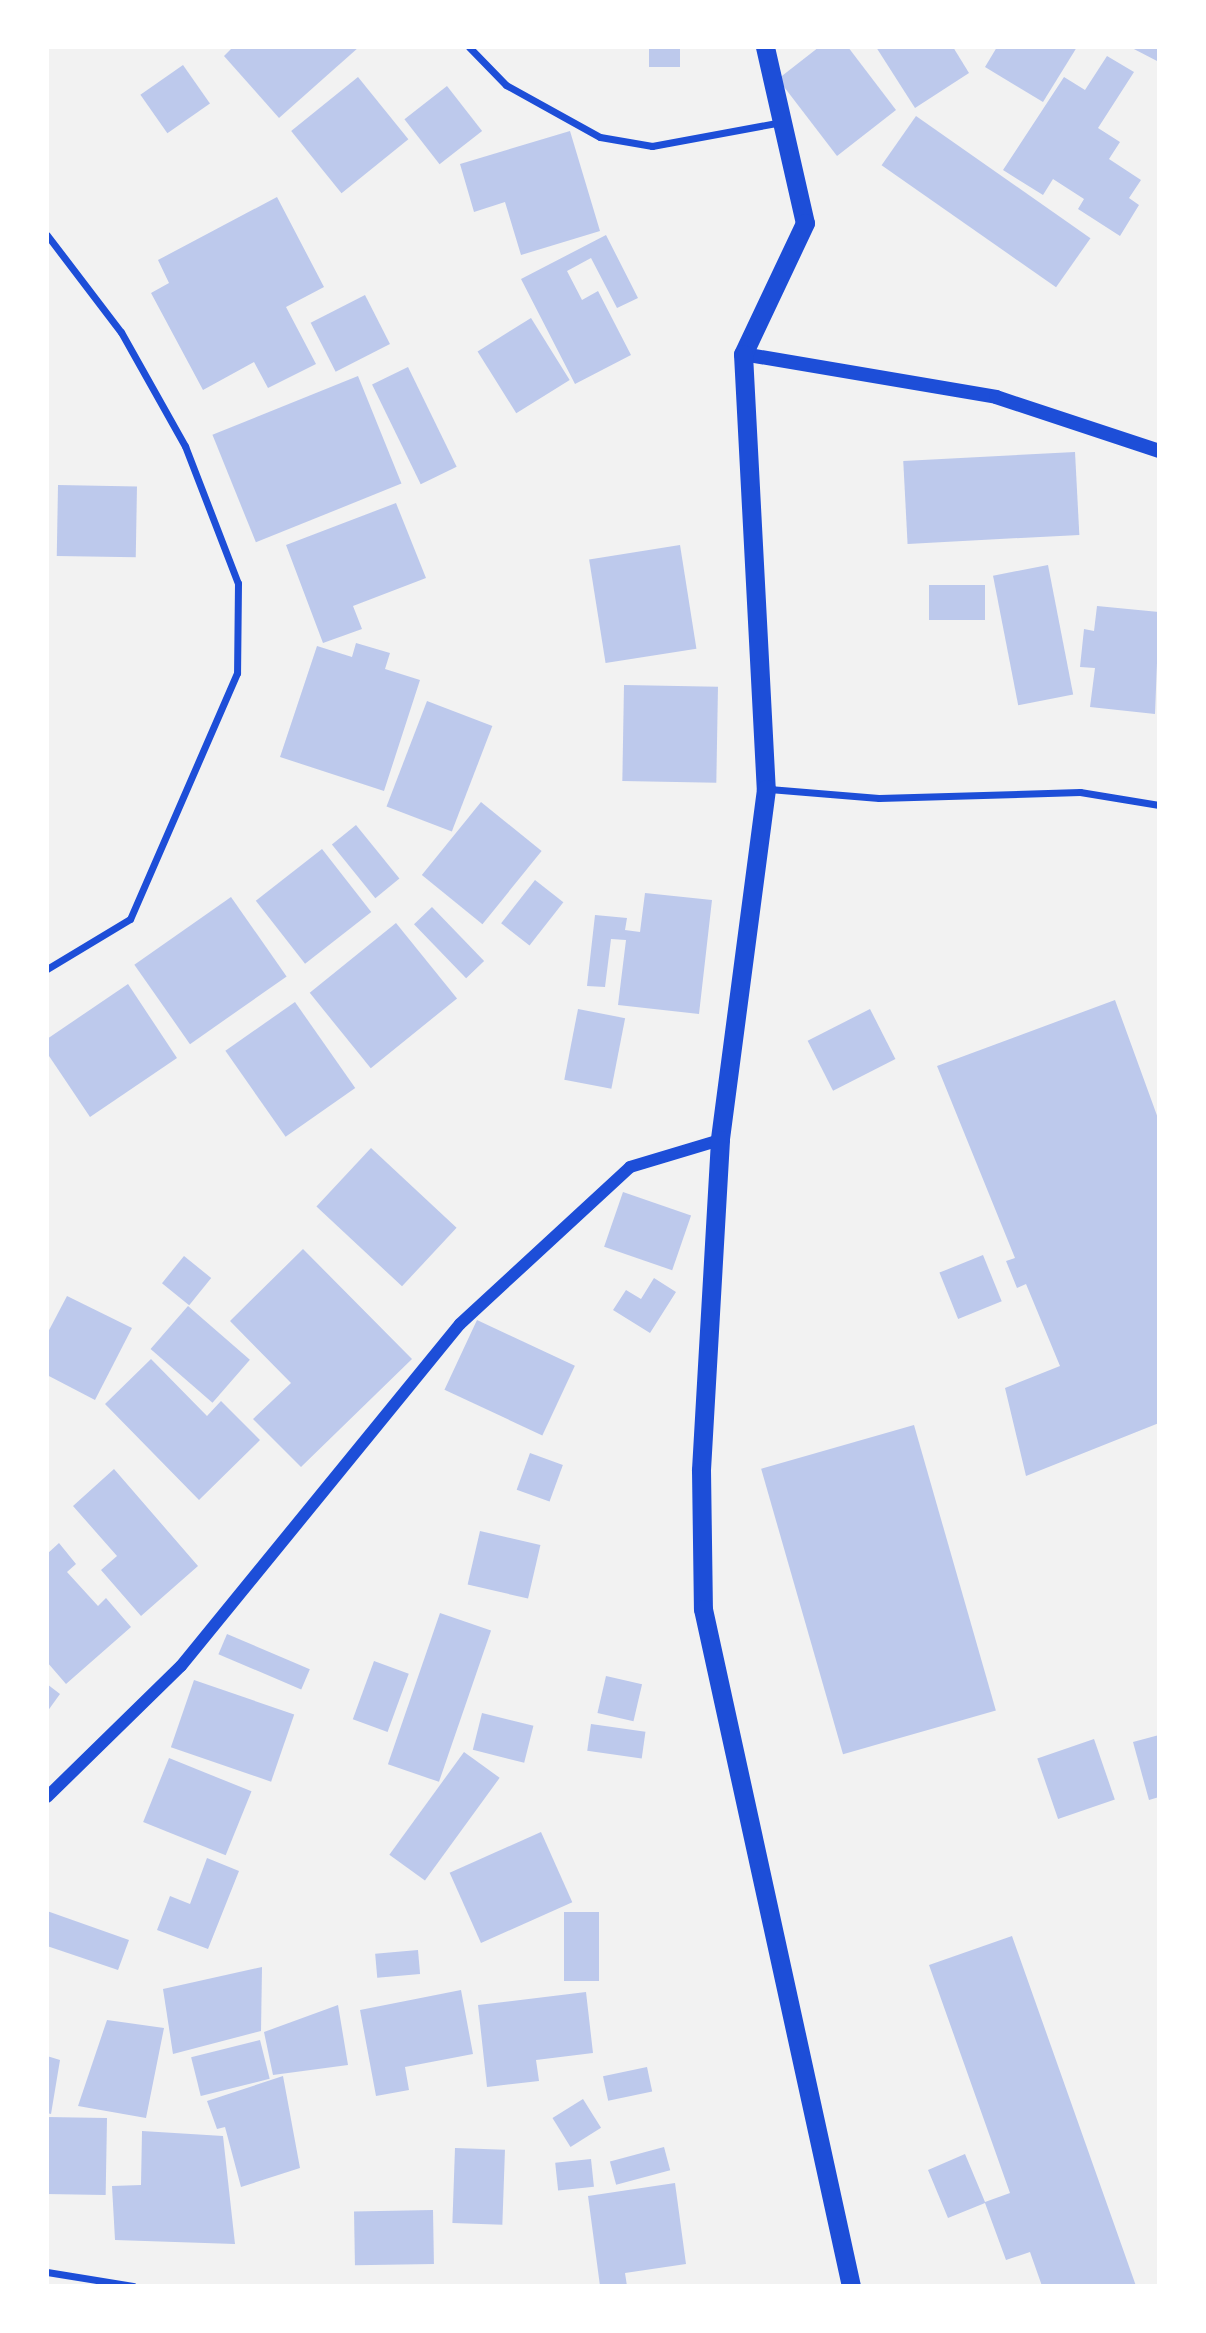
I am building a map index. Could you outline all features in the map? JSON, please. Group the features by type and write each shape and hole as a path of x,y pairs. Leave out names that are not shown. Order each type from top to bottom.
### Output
{"highway":[{"path":"765,47 805,223 743,354 766,789 720,1140 701,1470 703,1609 851,2286"}],"main road":[{"path":"743,354 996,397 1159,451"}],"street":[{"path":"469,47 506,85 600,137 652,146 782,122"},
{"path":"47,235 121,332 185,446 239,583 237,673 130,919 47,969"},
{"path":"766,789 879,798 1080,792 1159,805"},
{"path":"47,1797 181,1666 460,1324 630,1167 720,1140"},
{"path":"47,2272 133,2286"}],"building":[{"path":"233,47 359,47 279,118 224,56"},
{"path":"649,47 680,47 680,67 649,67"},
{"path":"819,47 848,47 896,110 837,156 778,79"},
{"path":"876,47 953,47 969,73 915,108"},
{"path":"997,47 1077,47 1043,102 985,67"},
{"path":"1130,47 1159,47 1159,62"},
{"path":"1107,56 1134,72 1098,128 1120,142 1109,159 1141,180 1129,198 1139,205 1120,236 1078,209 1084,199 1053,179 1043,195 1003,170 1064,77 1085,90"},
{"path":"183,65 210,104 167,133 140,95"},
{"path":"358,77 408,139 342,193 291,131"},
{"path":"447,86 482,131 440,164 404,119"},
{"path":"916,116 1090,238 1056,287 882,165"},
{"path":"570,131 600,231 521,255 505,202 474,212 460,164"},
{"path":"277,197 324,287 286,307 316,364 268,388 254,362 203,390 151,293 169,283 158,260"},
{"path":"606,235 638,298 617,308 591,258 567,271 582,300 598,291 631,355 575,384 521,279"},
{"path":"365,295 390,344 336,372 311,323"},
{"path":"531,318 570,380 516,413 478,351"},
{"path":"408,367 457,467 421,484 372,385"},
{"path":"358,376 401,484 256,542 212,435"},
{"path":"1075,452 1079,535 908,544 903,461"},
{"path":"58,485 137,486 136,557 57,556"},
{"path":"396,503 426,578 353,606 362,629 323,643 286,545"},
{"path":"680,545 696,649 606,663 589,559"},
{"path":"1048,565 1073,695 1018,705 993,576"},
{"path":"929,585 985,585 985,620 929,620"},
{"path":"1097,606 1159,612 1155,714 1090,707 1095,668 1080,667 1084,629 1094,631"},
{"path":"356,643 390,653 385,669 420,680 384,791 280,757 317,646 352,657"},
{"path":"624,685 718,687 716,783 622,781"},
{"path":"427,701 492,726 452,832 387,806"},
{"path":"481,802 542,851 482,924 422,875"},
{"path":"356,825 399,879 375,898 332,845"},
{"path":"322,849 371,912 305,964 256,901"},
{"path":"535,880 563,902 530,946 501,923"},
{"path":"645,893 712,900 699,1014 618,1005 626,940 611,939 605,987 587,986 595,915 627,918 625,930 640,932"},
{"path":"231,897 287,976 190,1044 134,965"},
{"path":"432,907 484,961 466,978 414,924"},
{"path":"396,923 457,998 371,1068 310,993"},
{"path":"128,984 177,1058 90,1117 47,1053 47,1039"},
{"path":"1115,1000 1159,1121 1159,1423 1026,1476 1005,1388 1060,1366 1026,1284 1017,1288 1006,1261 1015,1258 937,1066"},
{"path":"295,1002 355,1088 286,1137 225,1051"},
{"path":"578,1009 625,1018 611,1089 564,1080"},
{"path":"870,1009 895,1059 833,1091 808,1041"},
{"path":"371,1148 457,1228 402,1286 316,1207"},
{"path":"623,1192 691,1215 672,1270 604,1247"},
{"path":"303,1249 412,1359 301,1467 253,1419 291,1383 230,1321"},
{"path":"983,1255 1002,1301 958,1319 939,1273"},
{"path":"184,1256 211,1278 189,1305 162,1283"},
{"path":"654,1278 676,1292 650,1333 613,1310 626,1290 641,1299"},
{"path":"67,1296 132,1328 95,1400 47,1375 47,1334"},
{"path":"188,1306 250,1360 212,1403 151,1349"},
{"path":"477,1320 575,1366 542,1435 444,1390"},
{"path":"151,1359 207,1416 221,1401 260,1440 199,1500 105,1404"},
{"path":"914,1425 996,1710 843,1754 761,1469"},
{"path":"530,1453 563,1465 550,1502 517,1490"},
{"path":"114,1469 198,1566 141,1616 101,1570 117,1556 73,1506"},
{"path":"480,1531 540,1545 528,1599 468,1585"},
{"path":"59,1543 76,1564 67,1572 98,1606 106,1598 131,1627 66,1684 47,1662 47,1554"},
{"path":"440,1613 491,1631 439,1782 388,1764"},
{"path":"227,1634 310,1669 301,1689 218,1654"},
{"path":"374,1661 409,1674 388,1732 353,1719"},
{"path":"606,1676 642,1684 634,1721 597,1713"},
{"path":"194,1680 294,1715 271,1782 171,1747"},
{"path":"47,1684 60,1694 47,1712"},
{"path":"482,1713 533,1726 524,1763 473,1750"},
{"path":"591,1724 645,1732 642,1758 587,1751"},
{"path":"1159,1735 1159,1797 1149,1800 1133,1742"},
{"path":"1094,1739 1115,1800 1058,1819 1037,1759"},
{"path":"464,1752 500,1778 425,1881 389,1855"},
{"path":"169,1758 252,1791 226,1855 143,1822"},
{"path":"541,1832 572,1902 481,1943 450,1873"},
{"path":"207,1858 239,1871 208,1949 157,1930 170,1896 190,1904"},
{"path":"47,1911 129,1940 118,1970 47,1946"},
{"path":"564,1912 599,1912 599,1981 564,1981"},
{"path":"1012,1936 1136,2286 1042,2286 1030,2252 1006,2260 985,2203 948,2218 928,2170 965,2154 985,2202 1010,2193 929,1965"},
{"path":"418,1950 420,1974 377,1978 375,1954"},
{"path":"262,1967 261,2031 173,2054 163,1989"},
{"path":"461,1990 473,2054 405,2067 409,2090 376,2096 360,2010"},
{"path":"586,1992 593,2053 536,2060 539,2081 487,2087 478,2005"},
{"path":"338,2005 348,2065 273,2075 264,2032"},
{"path":"107,2020 164,2028 146,2118 78,2106"},
{"path":"260,2040 270,2079 201,2096 191,2057"},
{"path":"47,2056 60,2060 51,2114 47,2113"},
{"path":"647,2067 652,2091 608,2101 603,2076"},
{"path":"283,2076 300,2168 241,2187 225,2127 217,2129 207,2101"},
{"path":"583,2099 601,2128 570,2147 552,2118"},
{"path":"47,2117 107,2118 106,2195 47,2194"},
{"path":"142,2131 223,2136 235,2244 115,2240 112,2186 141,2185"},
{"path":"664,2147 670,2170 616,2185 610,2161"},
{"path":"455,2148 505,2150 502,2225 452,2223"},
{"path":"591,2159 594,2187 558,2191 555,2163"},
{"path":"675,2183 686,2264 625,2273 627,2286 600,2286 588,2196"},
{"path":"433,2210 434,2264 355,2265 354,2211"}]}
